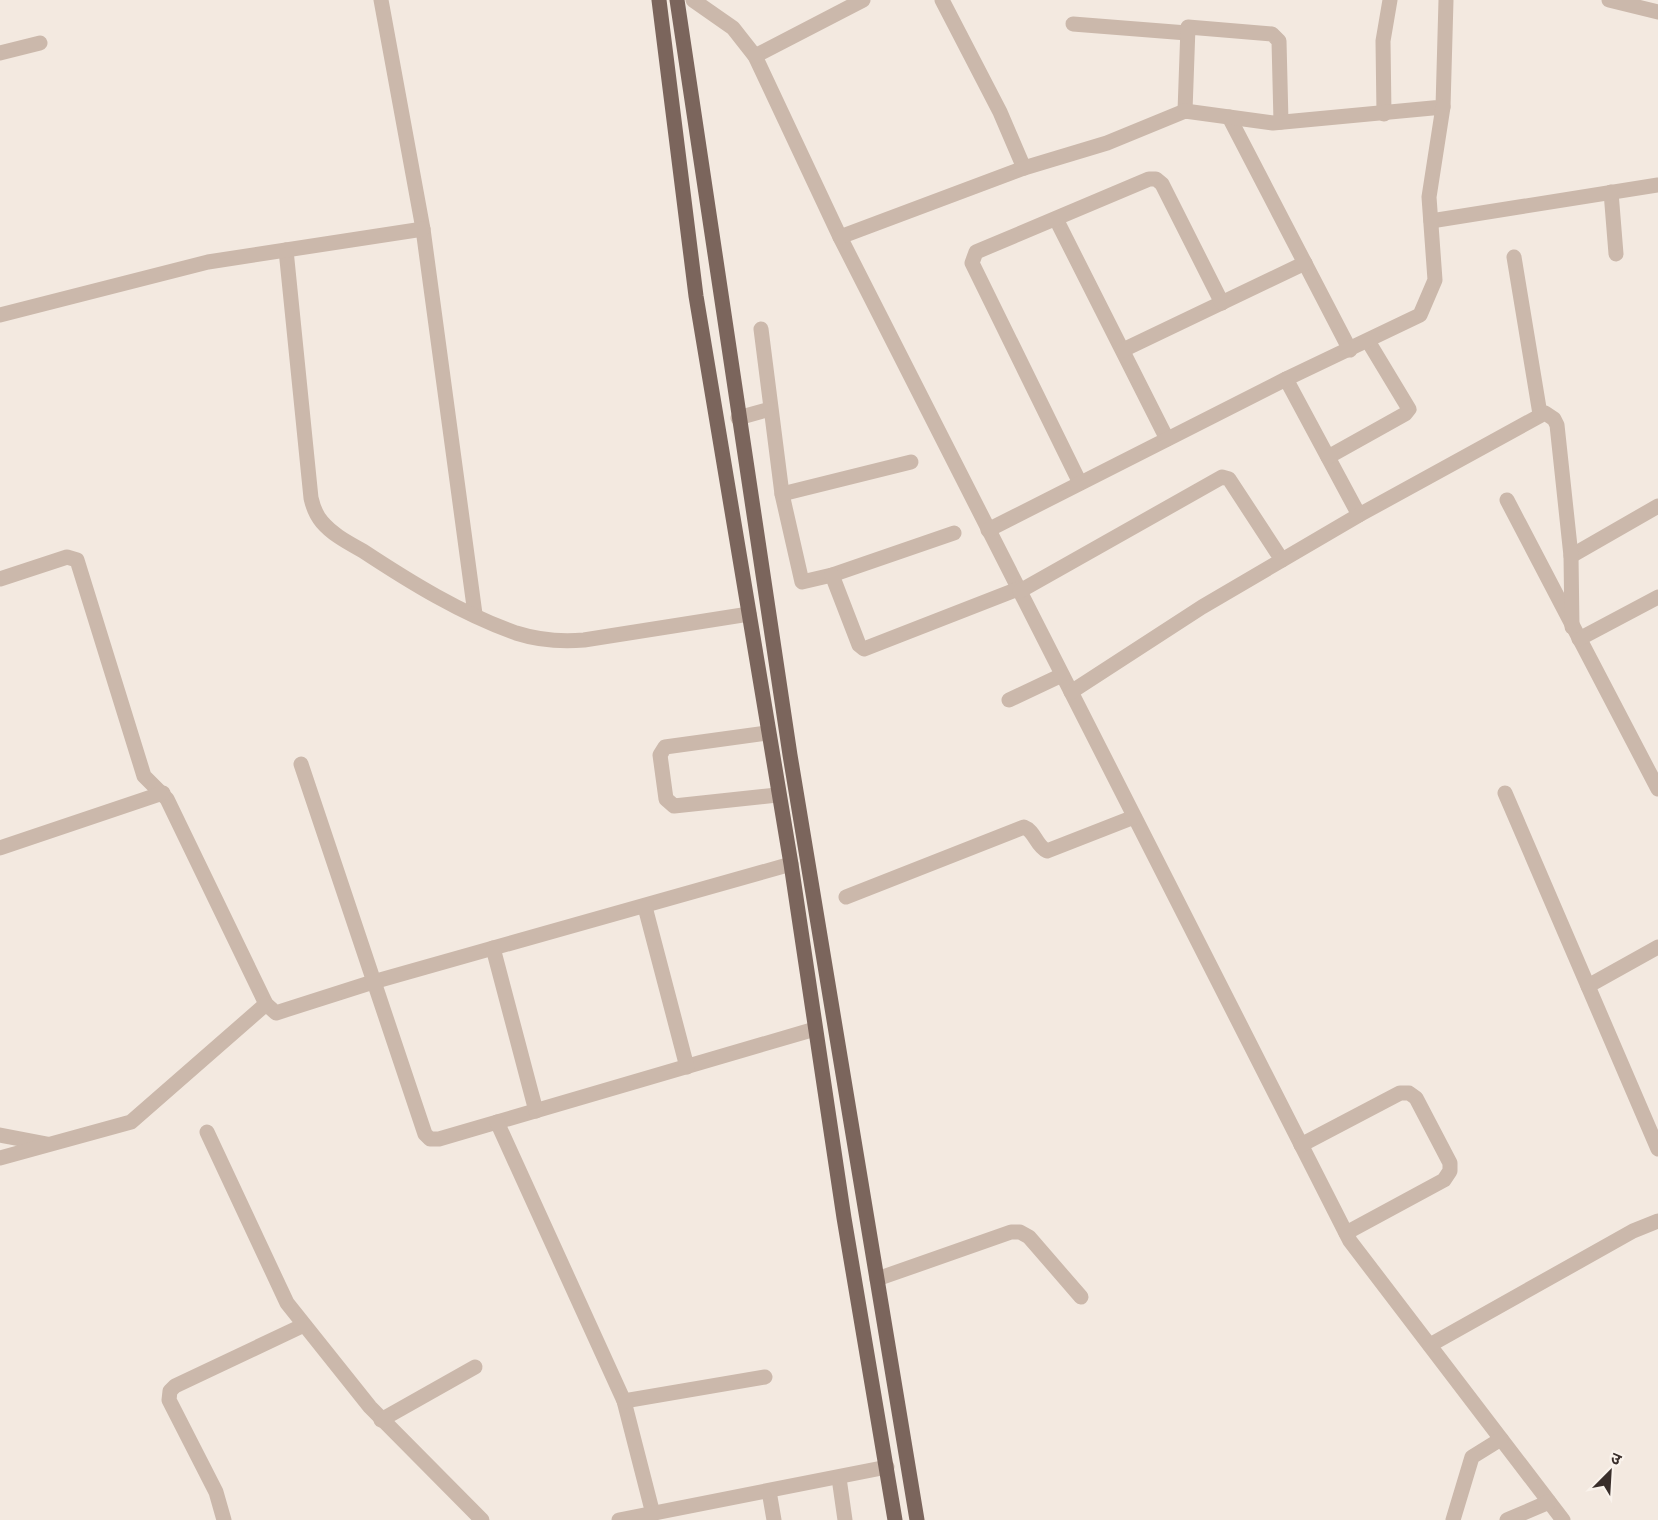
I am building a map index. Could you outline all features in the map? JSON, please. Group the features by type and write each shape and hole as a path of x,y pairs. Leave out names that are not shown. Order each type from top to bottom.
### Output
{"main road":[{"path":"659,0 696,296 777,795 791,864 815,1029 895,1520"},
{"path":"677,0 788,743 917,1520"}],"street":[{"path":"381,0 423,229 475,614"},
{"path":"693,0 733,28 755,56 840,237 1346,1233 1563,1520"},
{"path":"755,56 863,0"},
{"path":"942,0 1000,112 1024,168"},
{"path":"1384,114 1383,41 1390,0"},
{"path":"988,530 1286,379 1413,320 1424,308 1435,280 1429,197 1443,107 1446,0"},
{"path":"1609,0 1658,12"},
{"path":"1073,24 1186,33"},
{"path":"1185,111 1186,33 1190,26 1277,36 1281,122"},
{"path":"0,53 40,43"},
{"path":"840,237 1024,168 1107,143 1185,111 1281,122 1443,107"},
{"path":"1229,117 1350,350"},
{"path":"1080,483 972,263 976,252 1149,179 1156,179 1162,184 1222,303"},
{"path":"1431,221 1658,185"},
{"path":"1611,192 1616,255"},
{"path":"1056,219 1167,439"},
{"path":"0,315 208,262 423,229"},
{"path":"286,250 311,498 314,511 333,532 383,565 475,614 516,633 561,642 749,614"},
{"path":"1514,257 1540,414"},
{"path":"1123,350 1305,262"},
{"path":"761,329 782,494 800,579 806,583 832,576 954,533"},
{"path":"1328,457 1405,414 1408,409 1368,341"},
{"path":"1286,379 1359,515"},
{"path":"738,418 770,409"},
{"path":"1071,692 1202,607 1359,515 1540,414 1550,415 1557,425 1571,556 1576,633"},
{"path":"782,494 911,462"},
{"path":"832,576 859,645 864,649 1019,590 1222,477 1229,479 1282,560"},
{"path":"1507,500 1658,789"},
{"path":"1571,556 1658,506"},
{"path":"0,579 67,557 77,560 144,776 163,794 266,1004 276,1013 373,982 791,864"},
{"path":"1576,633 1658,597"},
{"path":"1009,700 1062,675"},
{"path":"767,733 665,747 660,754 666,799 674,806 777,795"},
{"path":"301,764 425,1134 430,1139 439,1139 815,1029"},
{"path":"1505,793 1658,1149"},
{"path":"0,848 163,794"},
{"path":"846,897 1024,827 1030,829 1042,849 1047,851 1134,817"},
{"path":"645,907 687,1067"},
{"path":"1588,986 1658,947"},
{"path":"493,948 536,1111"},
{"path":"0,1158 131,1122 266,1004"},
{"path":"1301,1145 1400,1093 1408,1092 1416,1098 1450,1163 1450,1171 1444,1180 1346,1233"},
{"path":"497,1122 624,1401 644,1517"},
{"path":"207,1132 280,1292 381,1420 483,1520"},
{"path":"0,1135 52,1145"},
{"path":"1430,1345 1633,1231 1658,1221"},
{"path":"877,1279 1011,1232 1020,1232 1029,1237 1081,1297"},
{"path":"224,1520 216,1492 169,1400 170,1391 175,1386 304,1325"},
{"path":"381,1420 475,1367"},
{"path":"624,1401 765,1377"},
{"path":"1453,1520 1472,1457 1502,1439"},
{"path":"619,1520 699,1513 769,1491 887,1467"},
{"path":"838,1478 845,1520"},
{"path":"769,1491 774,1520"},
{"path":"1507,1520 1549,1502"}]}
